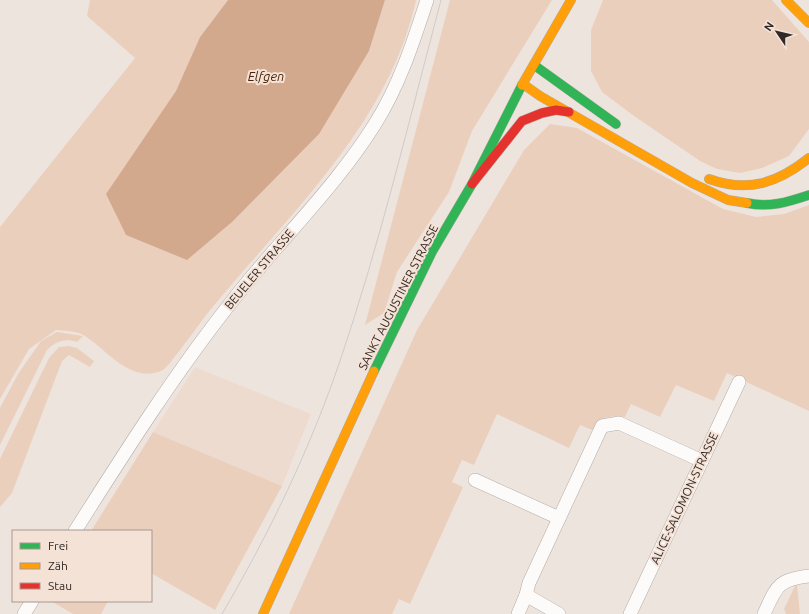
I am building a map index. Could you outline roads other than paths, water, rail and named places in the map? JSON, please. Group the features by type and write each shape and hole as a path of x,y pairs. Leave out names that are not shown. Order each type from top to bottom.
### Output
{"main road":[{"name":"SANKT AUGUSTINER STRASSE","path":"263,614 388,340 432,252 472,184 523,84 571,0"},
{"path":"786,0 809,23"},
{"path":"534,65 623,129"},
{"path":"523,84 568,112 692,183 728,200 755,205 784,204 809,195"},
{"path":"472,184 522,121 542,113 556,110 568,112"},
{"path":"700,176 712,181 735,186 756,185 777,180 795,171 809,158"}],"street":[{"name":"BEUELER STRASSE","path":"76,530 190,357 233,299 339,174 375,125 394,89 410,52 427,0"},
{"name":"ALICE-SALOMON-STRASSE","path":"630,614 739,382"},
{"path":"518,614 529,583 558,518 603,425 619,423 702,461"},
{"path":"475,480 558,518"},
{"path":"764,614 779,586 787,580 809,576"},
{"path":"526,595 560,614"},
{"path":"24,614 31,602"}],"water":[{"name":"Elfgen","path":"228,0 385,0 369,51 319,134 232,222 187,260 126,235 106,194 176,91 200,37"}],"tram line":[{"path":"222,614 256,553 302,459 340,361 355,317 381,227 441,0"}]}
